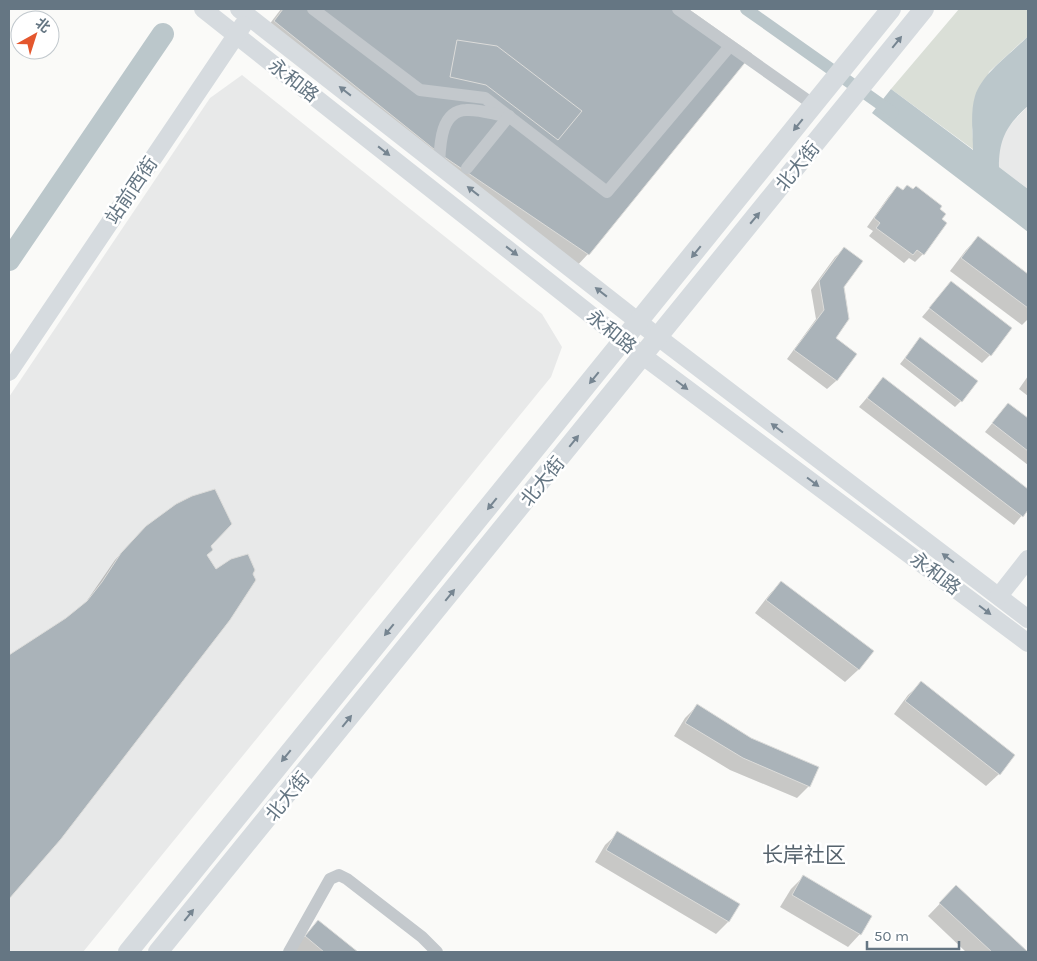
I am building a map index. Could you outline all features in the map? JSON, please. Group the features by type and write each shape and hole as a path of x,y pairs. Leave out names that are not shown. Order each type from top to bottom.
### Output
{"main road":[{"name":"永和路","path":"203,9 643,356 1028,643"},
{"name":"北大街","path":"128,952 892,9"},
{"name":"北大街","path":"158,952 924,9"},
{"name":"永和路","path":"248,11 439,165 658,337 1028,619"},
{"name":"站前西街","path":"9,372 236,34 248,11"},
{"path":"998,596 1028,559"}],"street":[{"path":"313,9 420,90 485,98 607,192 730,46"},
{"path":"678,9 814,105"},
{"path":"439,165 444,126 455,113 466,110 508,116"},
{"path":"467,168 508,116"},
{"path":"289,952 330,879 339,875 347,879 422,937 437,952"}],"shaded area":[{"path":"959,9 1028,9 1028,36 989,72 972,129 974,150 891,89"},
{"path":"1028,36 1028,106 1015,119 1006,133 999,157 999,167 1028,189 1028,232 872,113 891,89 973,150 972,123 975,96 984,79 991,71"},
{"path":"242,75 542,314 562,347 551,377 83,952 9,952 9,397 210,98"},
{"path":"1028,106 1028,189 999,167 999,148 1006,129"}],"building":[{"path":"283,9 688,9 752,54 589,255 440,154 274,21"},
{"path":"457,40 497,46 582,111 558,140 486,85 450,77"},
{"path":"907,185 913,189 916,186 942,206 940,209 946,214 942,219 947,223 924,255 917,250 913,255 876,228 880,223 874,218 897,186 903,190"},
{"path":"978,236 1028,274 1028,308 961,258"},
{"path":"844,247 863,261 844,287 849,319 836,338 857,354 837,381 794,350 824,310 819,281"},
{"path":"951,281 1012,328 991,356 929,308"},
{"path":"920,337 978,381 962,402 905,358"},
{"path":"883,377 1028,489 1028,510 1023,517 867,398"},
{"path":"1008,403 1028,418 1028,451 992,423"},
{"path":"215,489 232,524 211,546 213,550 207,555 216,569 231,559 248,554 255,570 253,574 256,580 230,620 61,839 9,899 9,655 66,618 87,601 121,553 146,526 176,504 192,496"},
{"path":"781,581 874,651 859,670 766,600"},
{"path":"921,681 1015,755 1000,775 905,701"},
{"path":"697,704 751,738 819,767 810,787 743,758 685,723"},
{"path":"617,831 740,904 729,922 606,850"},
{"path":"803,875 872,916 861,935 792,895"},
{"path":"956,885 1028,952 992,952 939,903"},
{"path":"318,920 358,952 324,952 305,936"}],"waterway":[{"path":"746,9 893,113"},
{"path":"9,260 163,34"}],"district":[{"name":"长岸社区","path":"804,855"}]}
